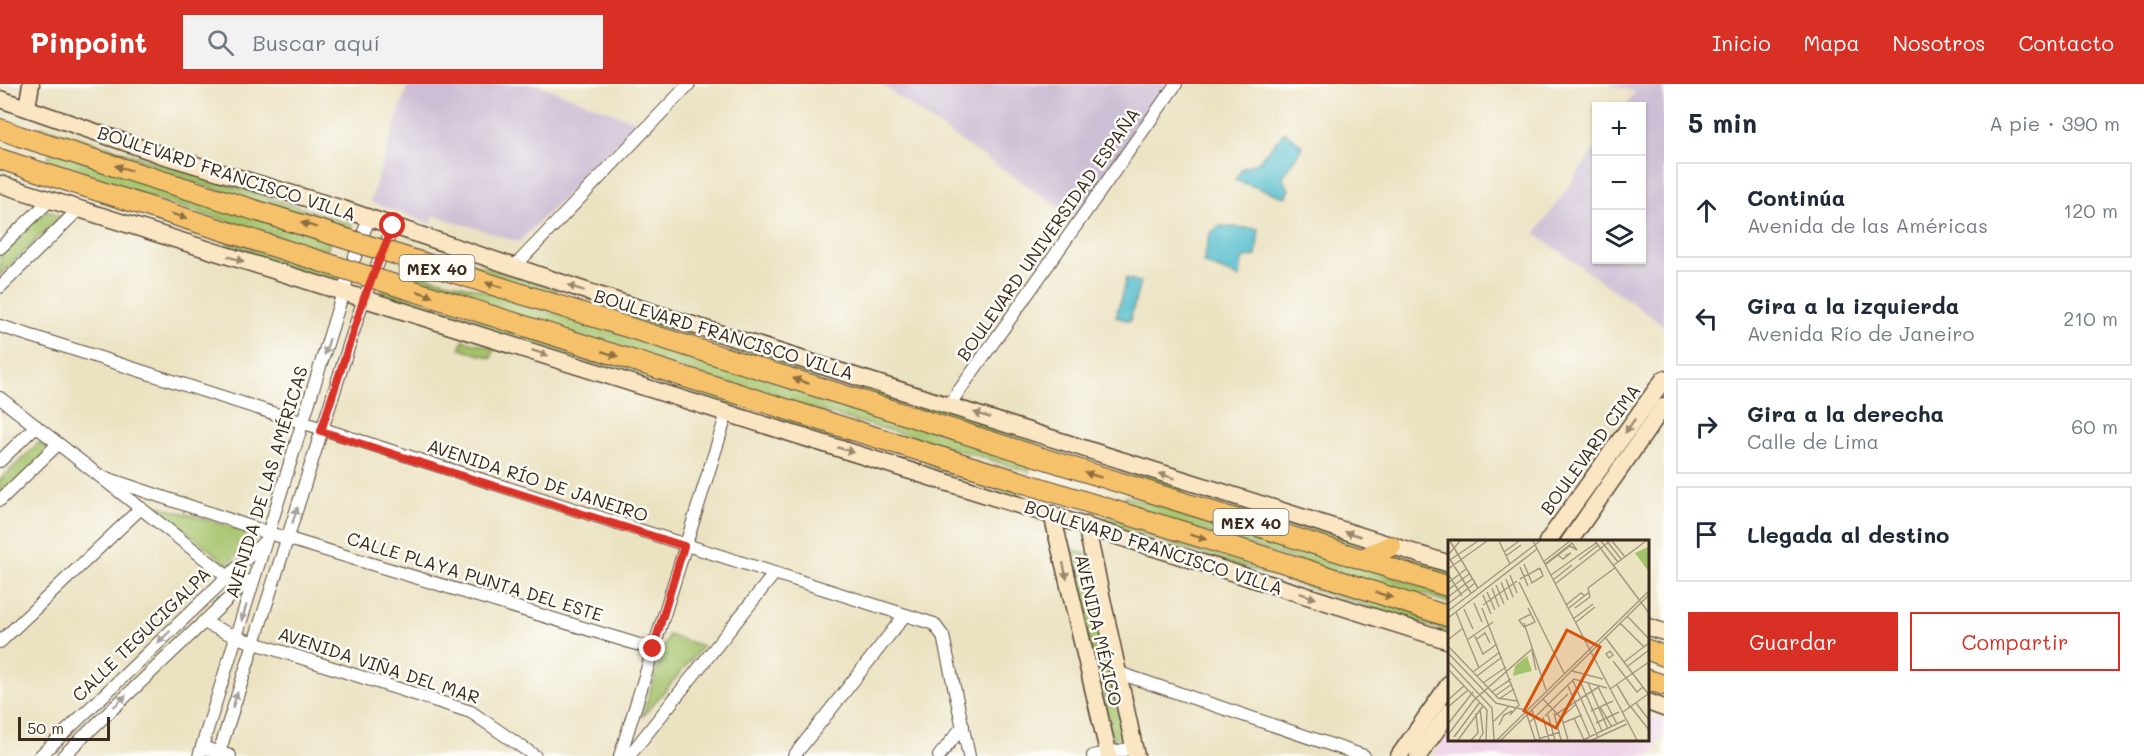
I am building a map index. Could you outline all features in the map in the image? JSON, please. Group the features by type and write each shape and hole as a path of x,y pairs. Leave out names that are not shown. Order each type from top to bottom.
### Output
{"main road":[{"name":"BOULEVARD FRANCISCO VILLA","path":"0,129 1448,587"},
{"name":"BOULEVARD FRANCISCO VILLA","path":"0,159 849,429 1301,568 1448,617"},
{"path":"1362,559 1390,546"},
{"path":"1649,651 1664,656"},
{"path":"1649,681 1664,685"}],"street":[{"path":"27,107 31,84"},
{"path":"514,267 689,84"},
{"name":"BOULEVARD UNIVERSIDAD ESPAÑA","path":"949,405 1176,84"},
{"name":"BOULEVARD FRANCISCO VILLA","path":"0,99 159,154 369,218 514,267 1448,564"},
{"name":"BOULEVARD FRANCISCO VILLA","path":"0,184 77,211 344,291 1448,641"},
{"path":"0,248 50,201"},
{"path":"0,287 77,211"},
{"name":"AVENIDA DE LAS AMÉRICAS","path":"200,751 369,218"},
{"name":"AVENIDA DE LAS AMÉRICAS","path":"222,755 254,643 321,431 364,298 393,226"},
{"name":"AVENIDA RÍO DE JANEIRO","path":"0,326 321,431 934,624 944,636 969,756"},
{"name":"BOULEVARD CIMA","path":"1548,540 1664,379"},
{"path":"0,398 241,586"},
{"name":"BOULEVARD CIMA","path":"1570,540 1664,406"},
{"path":"620,756 727,413"},
{"path":"0,462 36,426"},
{"path":"0,500 58,444"},
{"name":"CALLE PLAYA PUNTA DEL ESTE","path":"100,476 268,536 287,538 653,649"},
{"path":"0,642 141,508"},
{"name":"AVENIDA MÉXICO","path":"1052,514 1103,755"},
{"name":"AVENIDA MÉXICO","path":"1086,525 1135,752"},
{"name":"CALLE TEGUCIGALPA","path":"40,756 268,536"},
{"name":"CALLE TEGUCIGALPA","path":"63,756 257,571"},
{"path":"629,756 774,574"},
{"path":"794,756 906,615"},
{"name":"AVENIDA VIÑA DEL MAR","path":"203,622 236,637 471,712 535,756"},
{"path":"1649,628 1664,632"},
{"path":"1119,673 1364,756"},
{"path":"1399,756 1448,683"},
{"path":"1649,703 1664,708"},
{"path":"1418,756 1448,712"},
{"path":"939,756 963,726"},
{"path":"200,751 222,755"},
{"path":"1103,755 1135,752"}],"shaded area":[{"path":"408,84 537,84 638,122 519,242 434,215 431,224 370,202"},
{"path":"881,84 1168,84 1075,218 931,121"},
{"path":"1607,84 1664,84 1664,326 1535,234 1592,153 1592,264 1646,264 1646,102 1628,102 1635,92"},
{"path":"1649,715 1664,720 1664,733 1651,756 1433,756 1448,733 1448,741 1649,741"}],"green space":[{"path":"41,126 352,224 351,231 41,135"},
{"path":"52,150 330,240 327,251 44,166"},
{"path":"46,210 61,216 0,275 0,254"},
{"path":"391,239 557,289 555,296 390,246"},
{"path":"227,242 338,275 334,281 232,251"},
{"path":"401,270 489,292 1032,460 1029,472 728,384 634,354 398,277"},
{"path":"382,289 750,404 731,407 379,298"},
{"path":"629,311 693,332 691,338 627,319"},
{"path":"463,340 494,348 491,358 460,349"},
{"path":"744,348 1036,435 1036,446 730,352"},
{"path":"775,414 853,439 851,445 766,418"},
{"path":"40,442 50,452 0,500 0,480"},
{"path":"923,456 1024,489 1021,497 936,469"},
{"path":"1120,465 1375,545 1351,547 1120,471"},
{"path":"1125,496 1221,521 1448,595 1448,603 1426,595 1403,593 1123,507"},
{"path":"155,505 260,535 227,564"},
{"path":"1106,515 1448,623 1448,632 1105,524"},
{"path":"1075,550 1086,554 1124,737 1113,739 1069,560"},
{"path":"1400,555 1448,570 1448,579 1379,557"},
{"path":"668,635 703,646 642,717"}],"water":[{"path":"1285,132 1303,146 1282,178 1289,189 1285,197 1235,180 1242,168 1257,163"},
{"path":"1220,226 1259,229 1256,256 1242,259 1240,278 1203,263 1210,233"},
{"path":"1126,278 1140,282 1130,321 1116,317"}],"route":[{"path":"393,226 364,298 321,431 684,546 653,649"}]}
